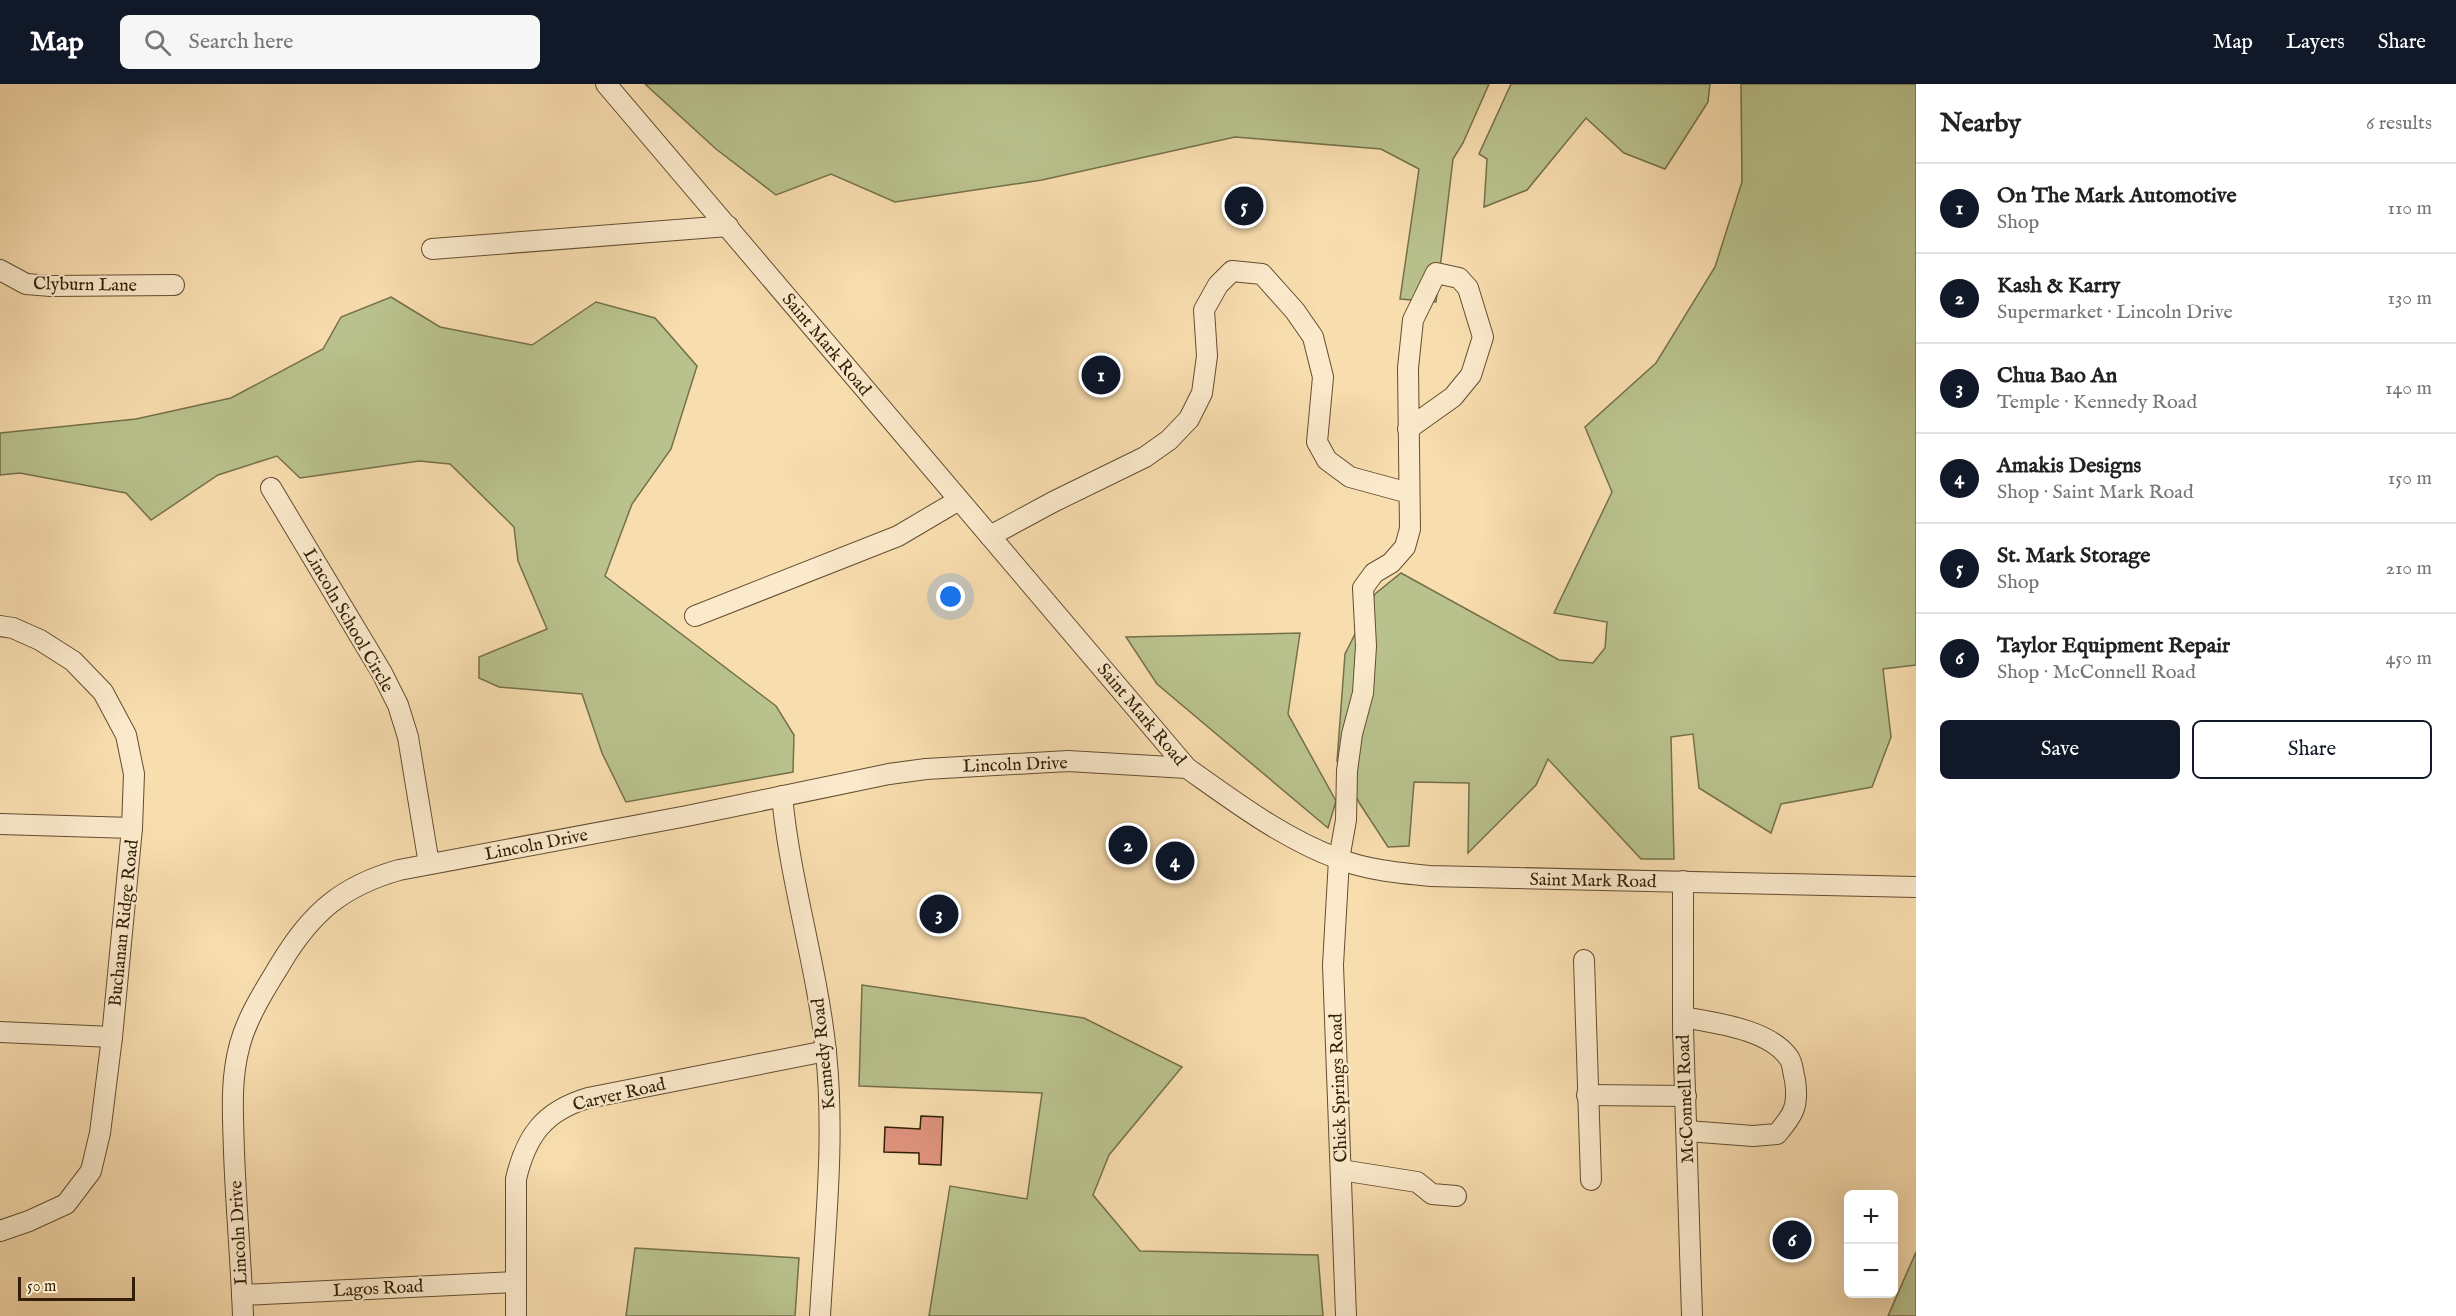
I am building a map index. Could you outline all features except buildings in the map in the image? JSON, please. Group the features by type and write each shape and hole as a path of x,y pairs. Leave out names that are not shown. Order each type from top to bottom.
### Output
{"street":[{"name":"Saint Mark Road","path":"606,84 1187,768 1261,819 1339,859 1387,872 1430,876 1916,887"},
{"path":"432,249 728,226"},
{"name":"Clyburn Lane","path":"0,270 27,284 174,285"},
{"path":"990,536 1145,457 1169,440 1189,419 1202,393 1208,356 1204,310 1218,285 1232,271 1262,274 1295,311 1313,338 1323,377 1317,442 1327,460 1350,477 1409,493"},
{"name":"Chick Springs Road","path":"1346,1316 1333,965 1334,916 1339,859 1347,820 1347,771 1352,734 1363,693 1366,646 1364,588 1374,573 1391,562 1405,547 1410,529 1408,429 1408,368 1413,320 1436,273 1459,278 1468,288 1483,337 1471,375 1453,397 1408,429"},
{"name":"Lincoln School Circle","path":"271,488 382,673 398,705 408,737 429,864"},
{"path":"694,616 898,536 959,500"},
{"name":"Buchanan Ridge Road","path":"0,626 13,628 40,640 73,661 103,692 126,735 134,774 132,828 111,1037 100,1133 91,1171 66,1204 30,1221 0,1231"},
{"name":"Lincoln Drive","path":"243,1316 233,1082 241,1041 248,1021 293,943 316,914 341,893 378,876 429,864 687,816 889,774 957,766 1068,761 1187,768"},
{"name":"Kennedy Road","path":"782,796 784,825 818,997 830,1096 830,1154 820,1316"},
{"path":"0,824 132,828"},
{"name":"McConnell Road","path":"1683,882 1683,1017 1692,1316"},
{"path":"1584,960 1591,1180"},
{"path":"1683,1017 1740,1029 1772,1040 1790,1059 1795,1083 1794,1114 1777,1134 1753,1136 1687,1131"},
{"path":"0,1032 111,1037"},
{"name":"Carver Road","path":"516,1316 515,1192 521,1158 538,1127 559,1110 588,1098 826,1051"},
{"path":"1587,1095 1686,1096"},
{"path":"1341,1170 1417,1182 1432,1194 1456,1196"},
{"name":"Lagos Road","path":"242,1295 515,1282"}],"green space":[{"path":"645,84 1489,84 1463,143 1453,159 1436,302 1400,299 1419,169 1381,149 1235,137 1042,180 895,202 831,174 776,195 716,149"},
{"path":"1511,84 1710,84 1708,102 1665,169 1624,153 1586,118 1527,190 1484,207 1487,159 1479,154"},
{"path":"1741,84 1916,84 1916,665 1883,669 1891,737 1872,787 1781,804 1771,833 1699,788 1693,734 1671,737 1674,859 1641,859 1548,759 1536,785 1468,853 1469,783 1414,782 1409,846 1388,847 1360,804 1337,761 1345,654 1375,594 1401,573 1559,660 1593,663 1605,648 1607,622 1554,613 1612,492 1585,427 1656,363 1715,267 1742,182"},
{"path":"391,297 440,327 532,345 596,302 655,318 697,366 671,449 632,504 605,576 776,706 794,735 793,772 626,802 602,753 582,694 499,687 479,678 479,657 547,629 518,561 514,527 450,464 419,461 300,478 277,456 218,475 151,520 126,493 20,473 0,475 0,433 136,419 231,398 323,349 341,317"},
{"path":"1300,633 1288,714 1336,801 1328,828 1157,684 1126,637"},
{"path":"862,985 1084,1018 1182,1067 1109,1155 1093,1195 1140,1251 1318,1255 1323,1316 929,1316 950,1186 1027,1199 1042,1093 859,1086"},
{"path":"635,1248 799,1258 795,1316 626,1316"},
{"path":"1916,1252 1916,1316 1888,1316 1896,1298 1898,1298"}],"place":[{"name":"St. Mark Storage","path":"1244,206"},
{"name":"On The Mark Automotive","path":"1101,375"},
{"name":"Kash & Karry","path":"1128,845"},
{"name":"Amakis Designs","path":"1175,861"},
{"name":"Chua Bao An","path":"939,914"},
{"name":"Taylor Equipment Repair","path":"1792,1240"}]}
